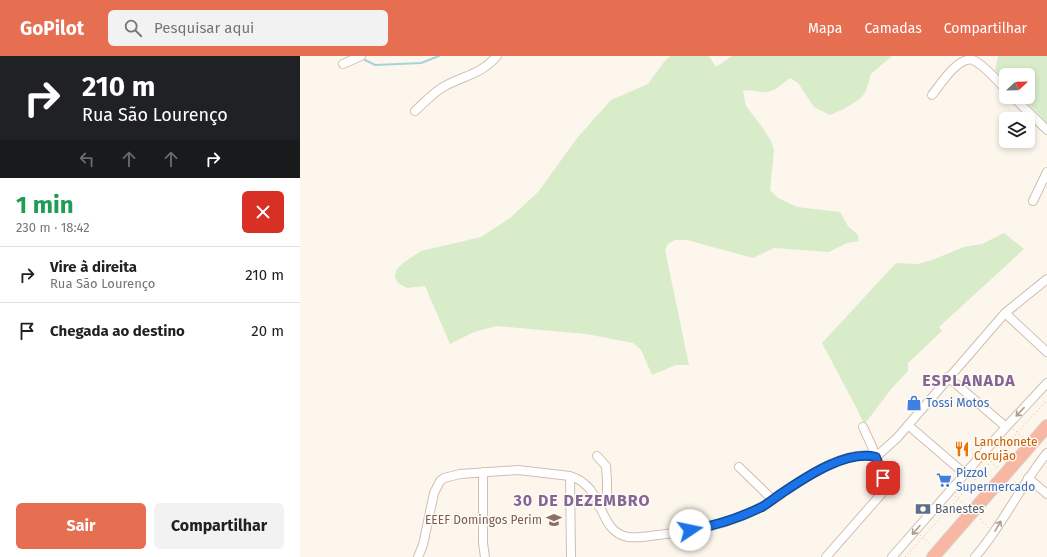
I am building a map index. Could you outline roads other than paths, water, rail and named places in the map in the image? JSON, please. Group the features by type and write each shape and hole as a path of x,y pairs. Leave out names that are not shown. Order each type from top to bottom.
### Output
{"highway":[{"path":"936,554 1047,426"}],"street":[{"path":"343,64 361,56"},
{"path":"415,111 443,87 472,75 484,68 497,56"},
{"path":"932,95 956,65 967,59 973,60 999,83"},
{"path":"1020,104 1047,130"},
{"path":"1033,201 1047,172"},
{"path":"418,557 423,545 434,493 440,481 450,476 518,470 577,478 588,487 615,532 628,537 642,537 687,531 714,525 754,510 773,500 812,474 847,458 863,455 876,457 889,446 908,425 1005,313 1047,279"},
{"path":"1005,313 1047,352"},
{"path":"948,377 1006,427"},
{"path":"892,557 1006,427 1047,383"},
{"path":"908,425 965,474"},
{"path":"826,557 883,492 883,478 863,427"},
{"path":"975,557 994,532 1028,478 1047,453"},
{"path":"597,456 606,466 607,481 607,500 599,507"},
{"path":"739,468 773,500"},
{"path":"482,472 483,543 485,557"},
{"path":"570,476 571,557"},
{"path":"1028,478 1047,494"}],"waterway":[{"path":"365,60 375,65 421,63 439,56"}],"place":[{"name":"Tossi Motos","path":"914,403"},
{"name":"Lanchonete Corujão","path":"962,449"},
{"name":"Pizzol Supermercado","path":"944,480"},
{"name":"Banestes","path":"923,509"},
{"name":"EEEF Domingos Perim","path":"554,520"}],"district":[{"name":"ESPLANADA","path":"969,380"},
{"name":"30 DE DEZEMBRO","path":"582,500"}]}
